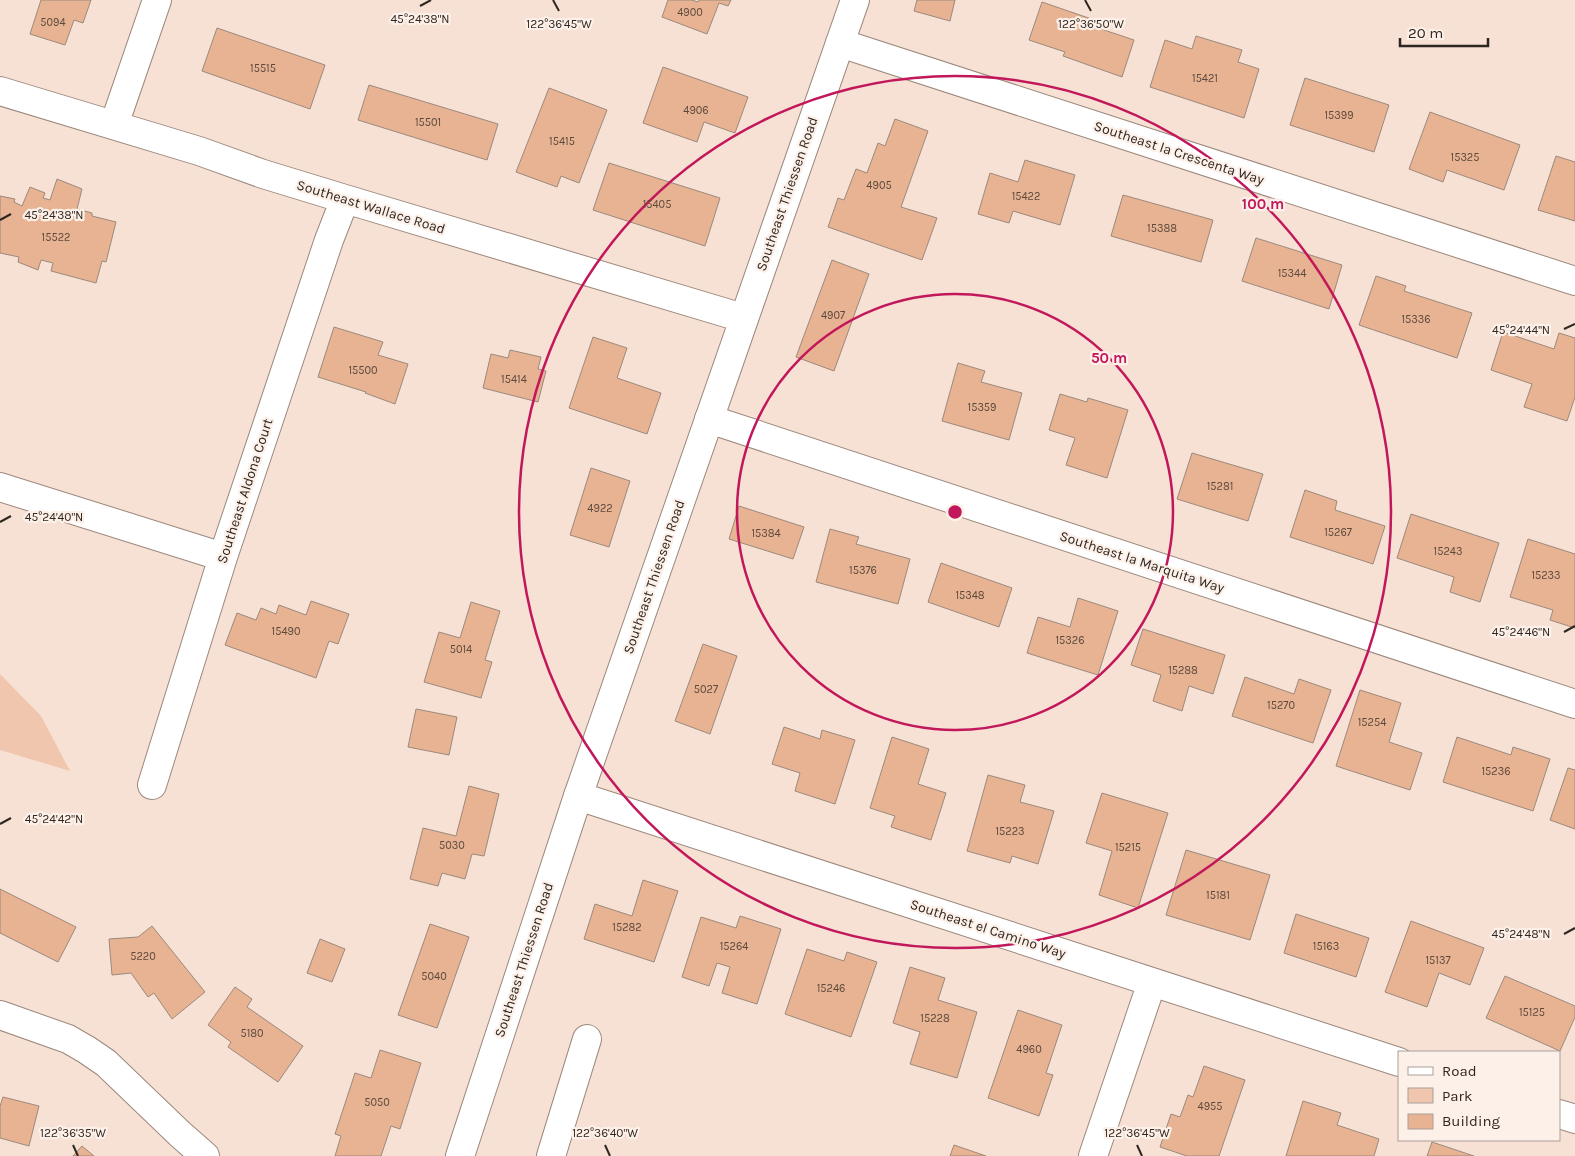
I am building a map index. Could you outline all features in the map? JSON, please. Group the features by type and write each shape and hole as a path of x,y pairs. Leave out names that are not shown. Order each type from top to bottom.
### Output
{"street":[{"path":"114,126 157,0"},
{"name":"Southeast Thiessen Road","path":"460,1156 578,796 855,0"},
{"name":"Southeast la Crescenta Way","path":"840,44 1575,281"},
{"name":"Southeast Wallace Road","path":"0,91 199,151 263,174 744,318"},
{"name":"Southeast Aldona Court","path":"152,786 223,557 329,240 345,199"},
{"name":"Southeast la Marquita Way","path":"709,420 1575,704"},
{"path":"0,487 223,557"},
{"name":"Southeast el Camino Way","path":"578,796 1398,1062"},
{"path":"1093,1156 1152,982"},
{"path":"0,1015 68,1039 106,1063 205,1156"},
{"path":"551,1156 587,1039"},
{"path":"1560,1114 1575,1119"}],"green space":[{"path":"0,674 41,716 70,771 0,750"}],"building":[{"path":"41,0 91,0 83,23 74,20 65,45 30,34"},
{"path":"668,0 692,0 698,2 699,0 731,0 728,6 719,3 707,34 662,17"},
{"path":"917,0 955,0 950,21 914,11"},
{"path":"1042,2 1106,24 1104,30 1134,40 1122,77 1063,56 1065,52 1029,40"},
{"path":"217,28 325,65 310,109 202,71"},
{"path":"1196,36 1242,50 1238,62 1259,69 1244,118 1150,87 1165,40 1192,49"},
{"path":"663,67 748,97 735,133 704,122 697,142 643,123"},
{"path":"1305,78 1389,105 1374,152 1290,125"},
{"path":"369,85 498,124 487,160 358,120"},
{"path":"549,88 607,110 579,183 561,176 557,187 516,172"},
{"path":"1430,112 1520,145 1504,190 1447,170 1443,182 1409,169"},
{"path":"895,119 928,131 901,207 937,218 922,260 828,227 838,198 844,200 856,169 867,173 878,143 885,146"},
{"path":"1556,156 1575,162 1575,221 1538,210"},
{"path":"1025,160 1075,175 1060,225 1013,211 1009,223 978,214 990,173 1018,182"},
{"path":"609,163 720,198 705,246 593,210"},
{"path":"57,179 82,189 77,209 92,213 92,216 116,222 106,262 102,261 96,283 51,271 53,263 41,260 38,270 18,262 19,257 0,253 0,196 15,199 14,202 22,206 30,187 45,193 43,198 50,200"},
{"path":"1123,195 1213,220 1201,262 1111,236"},
{"path":"1256,238 1342,265 1329,309 1242,281"},
{"path":"832,260 869,274 834,371 796,357"},
{"path":"1376,276 1406,286 1404,291 1472,313 1457,358 1359,325"},
{"path":"334,327 383,342 378,355 408,364 395,404 366,392 318,377"},
{"path":"1503,332 1554,349 1559,333 1575,338 1575,397 1567,421 1524,407 1532,384 1491,370"},
{"path":"593,337 627,348 617,378 661,393 647,434 569,408"},
{"path":"510,350 541,357 538,369 546,371 538,402 483,388 491,354 508,358"},
{"path":"958,363 985,371 981,382 1022,393 1009,440 942,421"},
{"path":"1060,394 1087,402 1088,398 1128,410 1107,478 1066,465 1075,438 1049,430"},
{"path":"1192,453 1263,474 1248,521 1177,499"},
{"path":"591,468 630,481 609,547 570,535"},
{"path":"1305,490 1337,501 1335,510 1385,526 1373,564 1290,537"},
{"path":"739,506 804,527 793,559 729,539"},
{"path":"1411,514 1499,543 1480,602 1450,592 1454,577 1397,558"},
{"path":"830,529 859,537 856,544 910,559 898,604 816,582"},
{"path":"1528,539 1575,554 1575,628 1550,620 1553,610 1510,597"},
{"path":"941,563 1012,588 999,627 928,602"},
{"path":"1078,598 1118,611 1098,675 1027,653 1038,617 1070,627"},
{"path":"311,601 349,614 338,644 329,641 316,678 225,645 237,613 256,620 261,608 276,614 279,605 306,615"},
{"path":"471,602 500,611 485,660 492,662 481,698 424,682 439,632 460,638"},
{"path":"1143,629 1225,655 1213,694 1189,686 1182,711 1153,701 1161,675 1131,665"},
{"path":"703,644 737,656 710,734 675,721"},
{"path":"1245,677 1294,694 1299,679 1331,690 1313,743 1232,716"},
{"path":"1360,690 1401,703 1389,742 1422,753 1410,790 1336,766"},
{"path":"416,709 457,717 449,755 408,747"},
{"path":"784,727 820,739 822,730 855,740 835,804 795,791 800,773 772,764"},
{"path":"892,737 929,749 918,784 946,793 931,840 891,827 895,816 870,808"},
{"path":"1457,737 1511,755 1513,747 1550,759 1533,811 1443,782"},
{"path":"1568,768 1575,770 1575,829 1550,820"},
{"path":"988,775 1025,785 1020,802 1054,811 1038,864 1012,856 1010,863 967,851"},
{"path":"469,786 499,794 484,856 472,854 465,879 442,873 438,886 410,879 423,828 456,836"},
{"path":"1102,793 1168,813 1138,908 1099,895 1112,851 1086,843"},
{"path":"1186,850 1270,875 1250,940 1166,915"},
{"path":"643,880 678,891 654,962 584,939 595,904 632,916"},
{"path":"0,889 76,927 58,962 0,933"},
{"path":"1296,914 1369,938 1356,977 1284,953"},
{"path":"740,916 781,929 757,1004 722,993 730,967 717,963 709,986 682,977 701,917 736,928"},
{"path":"1411,921 1484,948 1470,985 1439,973 1427,1007 1385,992"},
{"path":"430,924 469,937 437,1028 398,1015"},
{"path":"152,926 205,992 172,1019 154,993 148,997 131,973 112,975 109,939 138,937"},
{"path":"320,939 345,949 332,982 307,973"},
{"path":"807,949 844,961 847,952 877,962 851,1037 785,1014"},
{"path":"910,967 945,978 938,1000 977,1012 957,1078 910,1064 920,1032 893,1023"},
{"path":"1505,976 1575,1006 1575,1017 1560,1051 1486,1018"},
{"path":"235,987 252,999 247,1007 303,1046 278,1082 228,1047 231,1042 208,1025"},
{"path":"1018,1010 1062,1025 1046,1073 1053,1075 1039,1116 988,1098"},
{"path":"380,1050 421,1063 400,1129 391,1126 381,1156 335,1156 341,1136 335,1134 355,1073 371,1078"},
{"path":"1204,1066 1245,1080 1219,1156 1187,1156 1160,1147 1171,1114 1180,1117 1188,1095 1193,1097"},
{"path":"3,1097 39,1106 29,1146 0,1138 0,1106"},
{"path":"1303,1101 1341,1113 1337,1125 1379,1139 1374,1156 1286,1156"},
{"path":"1432,1142 1474,1156 1427,1156"},
{"path":"954,1145 986,1156 950,1156"},
{"path":"82,1146 94,1156 73,1156"}]}
